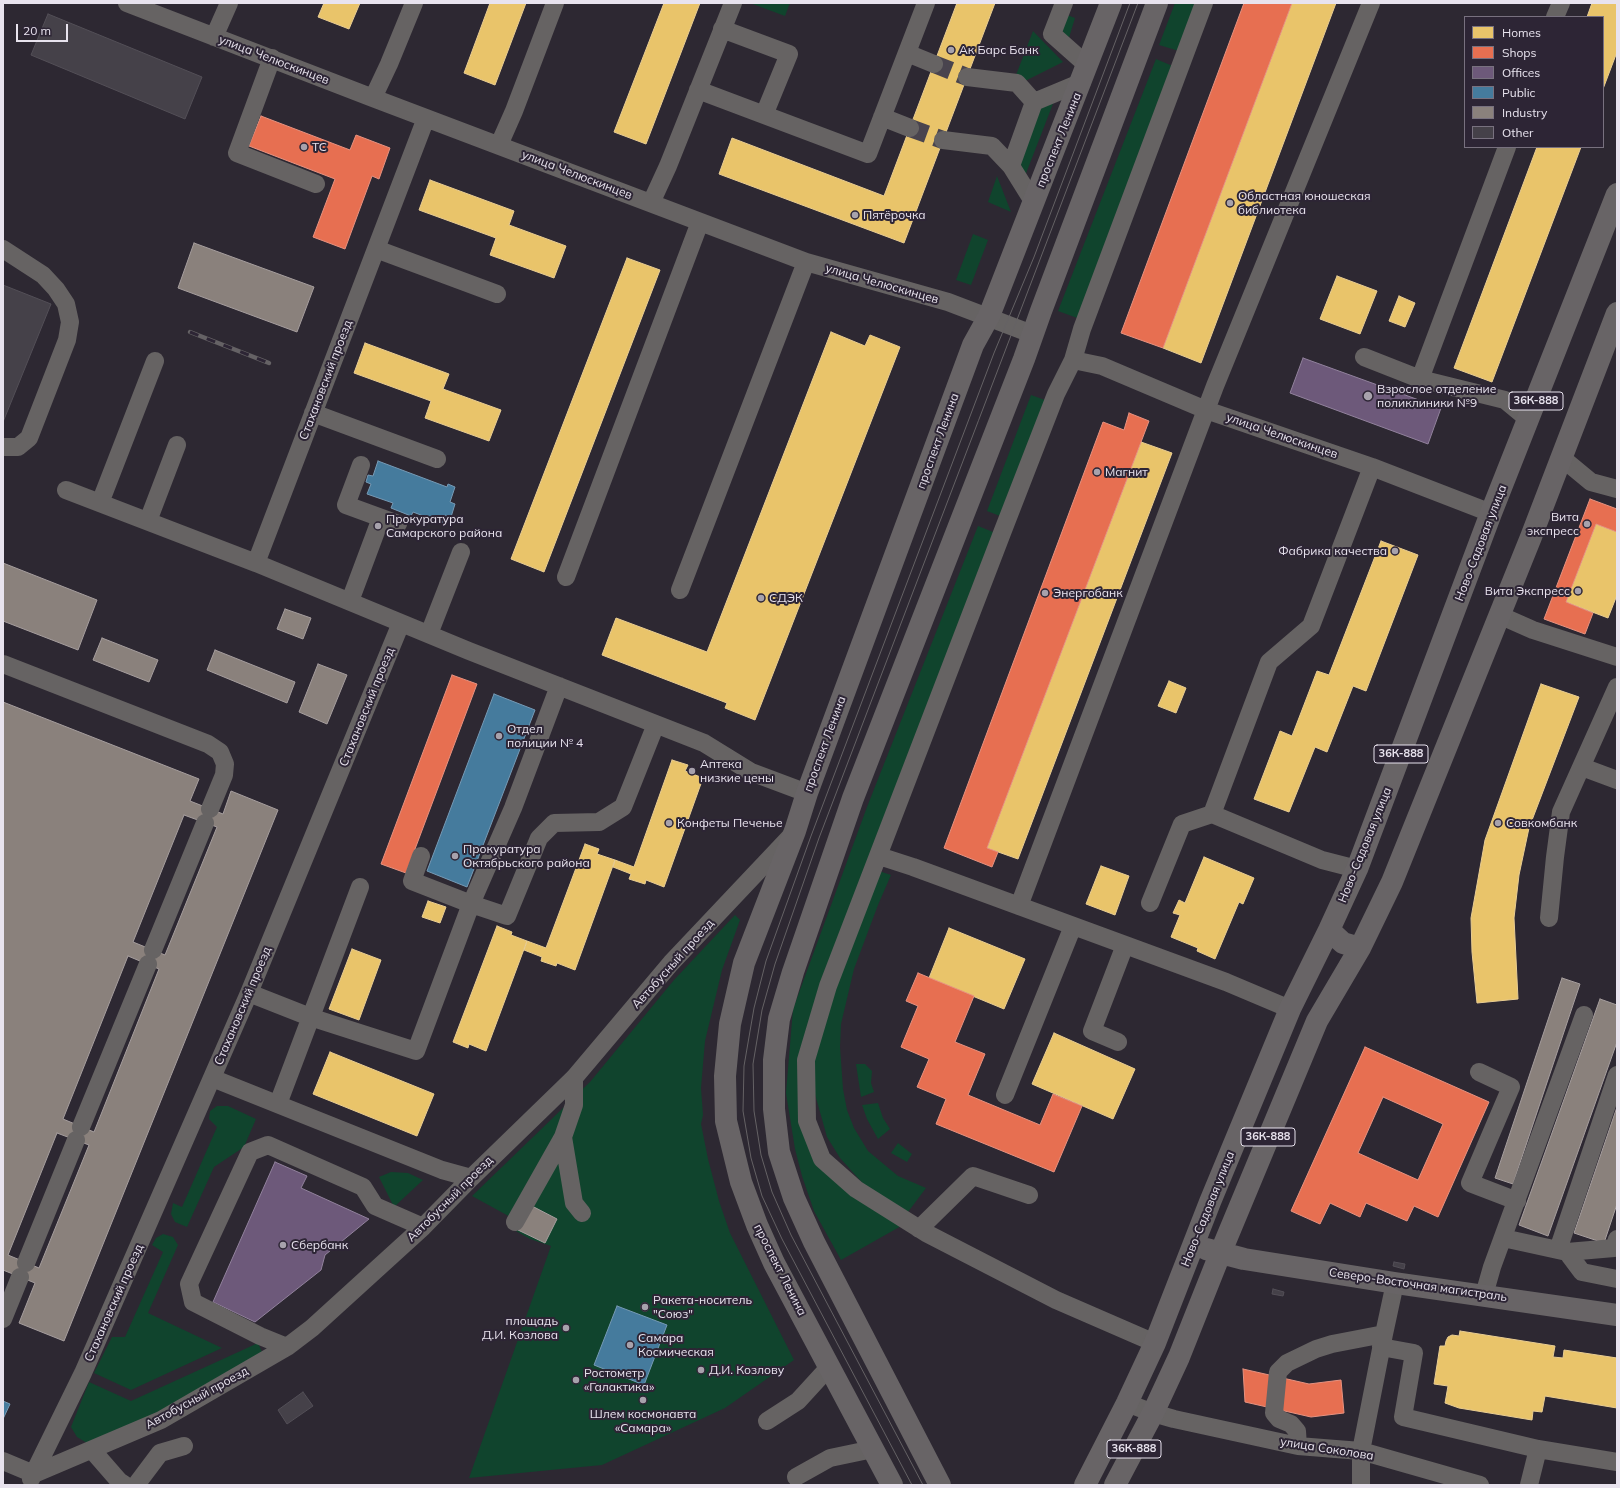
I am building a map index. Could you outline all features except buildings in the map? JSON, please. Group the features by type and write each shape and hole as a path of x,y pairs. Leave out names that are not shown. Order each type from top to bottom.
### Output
{"main road":[{"name":"проспект Ленина","path":"892,1485 774,1263 757,1225 742,1182 726,1121 725,1076 730,1024 744,963 795,831 807,793 973,345 989,316 1085,74 1111,3"},
{"path":"940,1485 814,1242 794,1198 779,1152 774,1109 774,1060 779,1019 793,972 853,798 1019,373 1032,334 1158,3"},
{"name":"Ново-Садовая улица","path":"1085,1485 1127,1403 1155,1343 1210,1202 1290,1009 1330,930 1357,869 1491,513 1501,492 1528,419 1617,194"},
{"name":"36К-888","path":"1115,1485 1153,1413 1179,1357 1220,1254 1317,1021 1360,948 1392,882 1562,458 1617,313"},
{"path":"1330,930 1343,943 1360,948"},
{"name":"Северо-Восточная магистраль","path":"1194,1246 1220,1254 1244,1259 1395,1283 1617,1315"}],"street":[{"name":"улица Челюскинцев","path":"127,3 806,262 948,302 989,316 1032,334"},
{"path":"214,36 229,3"},
{"path":"373,98 389,64 414,3"},
{"path":"499,145 514,111 555,3"},
{"path":"651,203 668,166 733,3"},
{"path":"698,90 868,154 926,3"},
{"path":"1010,166 1034,102 1085,74 1052,34 1064,3"},
{"path":"1155,1343 1056,1300 920,1229 856,1189 822,1159 807,1121 806,1060 828,986 1056,394 1073,360 1082,329 1204,3"},
{"path":"1019,906 1206,410 1371,3"},
{"path":"1555,16 1561,3"},
{"path":"722,29 789,54 764,115"},
{"path":"906,53 934,64"},
{"path":"272,58 237,153 316,184"},
{"path":"967,77 1017,83 1034,102"},
{"path":"882,117 910,128"},
{"name":"Стахановский проезд","path":"256,563 426,118"},
{"path":"943,140 992,146 1010,166 1034,203"},
{"path":"1420,379 1507,148"},
{"path":"566,577 700,222"},
{"path":"3,249 43,275 56,289 66,304 70,322 67,340 29,438 18,447 3,447"},
{"path":"376,249 497,294"},
{"path":"680,590 806,262"},
{"path":"1364,357 1420,379 1505,400 1528,419"},
{"name":"улица Челюскинцев","path":"1073,360 1102,366 1206,410 1372,467 1491,513"},
{"path":"100,503 155,361"},
{"path":"313,413 437,460"},
{"path":"148,521 177,445"},
{"path":"1562,458 1590,482 1617,489"},
{"path":"361,465 346,505 398,524"},
{"path":"1212,814 1269,662 1311,626 1372,467"},
{"path":"66,490 256,563 401,623 704,743 751,772 807,793"},
{"path":"350,601 381,518"},
{"path":"429,634 461,552"},
{"path":"1499,615 1533,630 1617,657"},
{"name":"Стахановский проезд","path":"31,1479 83,1373 249,993 401,623"},
{"path":"3,664 208,744 220,752 225,764 224,775 208,816 3,1319"},
{"path":"249,993 310,1017 416,1052 471,904 513,808 559,686"},
{"path":"1549,918 1561,812 1617,687"},
{"path":"421,856 412,881 507,916 539,838 554,823 598,822 623,807 656,724"},
{"path":"1582,767 1617,780"},
{"path":"1150,903 1182,824 1212,814 1322,860 1357,869"},
{"name":"Автобусный проезд","path":"31,1479 161,1420 287,1347 318,1323 423,1227 574,1078 671,963 795,831"},
{"path":"879,856 913,866 1238,986 1290,1009"},
{"path":"278,1104 360,887"},
{"path":"1005,1095 1073,926"},
{"path":"1118,1042 1092,1031 1125,945"},
{"path":"1484,1295 1503,1238 1584,1015"},
{"path":"1479,1072 1510,1087 1470,1183 1517,1201"},
{"path":"1562,1251 1617,1075"},
{"path":"212,1078 442,1170 471,1178"},
{"path":"515,1222 563,1137 574,1105 574,1078"},
{"path":"563,1137 574,1203 582,1213"},
{"path":"287,1347 260,1336 193,1302 189,1284 250,1152 268,1145 363,1187 375,1206 423,1227"},
{"path":"920,1229 973,1176 1030,1195"},
{"path":"1503,1238 1562,1251 1614,1248 1617,1239"},
{"path":"1562,1251 1582,1272 1617,1279"},
{"path":"1361,1485 1361,1451 1382,1340 1395,1283"},
{"path":"1298,1446 1297,1430 1290,1424 1279,1419 1274,1413 1278,1372 1287,1363 1316,1349 1332,1344 1382,1340 1414,1353 1402,1417 1538,1449 1617,1462"},
{"path":"767,1421 798,1401 830,1366"},
{"name":"улица Соколова","path":"1127,1403 1153,1413 1298,1446 1361,1451 1480,1485"},
{"path":"136,1485 160,1453 184,1446"},
{"path":"796,1477 830,1458 873,1449"},
{"path":"1530,1485 1538,1449"},
{"path":"92,1450 119,1481 125,1485"},
{"path":"3,1461 31,1479"}],"green space":[{"path":"750,3 790,3 785,16"},
{"path":"1175,3 1197,3 1179,51 1159,45"},
{"path":"1062,13 1075,18 1068,41 1063,41"},
{"path":"1033,31 1063,62 1011,88"},
{"path":"1156,59 1175,67 1080,319 1058,311"},
{"path":"1056,96 1025,176 1020,162 1043,99"},
{"path":"997,176 1011,212 988,202"},
{"path":"973,234 988,240 971,285 956,280"},
{"path":"1031,395 1045,400 1000,516 987,511"},
{"path":"978,526 998,534 810,1025 807,1110 830,1165 910,1221 841,1260 814,1211 802,1176 795,1149 786,1093 793,1009 867,807"},
{"path":"879,871 891,875 854,969 841,1024 840,1047 843,1089 847,1110 854,1128 868,1151 898,1176 926,1188 908,1212 868,1189 840,1158 827,1137 813,1087 815,1049 826,1009"},
{"path":"735,915 740,920 722,970 705,1041 701,1088 703,1115 701,1124 719,1201 730,1233 794,1360 725,1408 602,1465 469,1478 551,1246 530,1239 514,1230 514,1219 472,1196 590,1082 674,980"},
{"path":"856,1064 865,1064 872,1071 871,1083 874,1092 861,1097"},
{"path":"878,1103 883,1118 890,1129 878,1139 867,1119 862,1105"},
{"path":"217,1106 228,1106 256,1119 244,1147 214,1167 187,1227 175,1222 171,1214 173,1203 182,1207 217,1127 209,1119 210,1111"},
{"path":"898,1143 912,1154 907,1162 891,1153"},
{"path":"391,1172 408,1173 423,1180 394,1207 379,1177"},
{"path":"163,1234 173,1237 178,1245 148,1313 222,1348 131,1390 94,1373 112,1337 125,1337 163,1252 152,1245 156,1238"},
{"path":"258,1343 262,1352 259,1363 99,1442 87,1443 77,1437 71,1427 89,1382 131,1401"}],"tunnel":[{"path":"934,64 967,77"},
{"path":"910,128 943,140"}],"tram line":[{"path":"912,1485 782,1239 762,1196 751,1158 743,1111 744,1066 754,1008 766,961 811,836 994,353 1034,257 1130,3"},
{"path":"923,1485 791,1235 772,1192 761,1155 754,1111 753,1064 762,1010 775,964 819,838 1138,3"}],"railway":[{"path":"190,332 269,363"}],"place":[{"name":"Ак Барс Банк","path":"951,50"},
{"name":"ТС","path":"304,147"},
{"name":"Областная юношеская библиотека","path":"1230,203"},
{"name":"Пятёрочка","path":"855,215"},
{"name":"Взрослое отделение поликлиники №9","path":"1368,396"},
{"name":"Магнит","path":"1097,472"},
{"name":"Вита экспресс","path":"1587,524"},
{"name":"Прокуратура Самарского района","path":"378,526"},
{"name":"Фабрика качества","path":"1395,551"},
{"name":"Вита Экспресс","path":"1578,591"},
{"name":"Энергобанк","path":"1045,593"},
{"name":"СДЭК","path":"761,598"},
{"name":"Отдел полиции № 4","path":"499,736"},
{"name":"Аптека низкие цены","path":"692,771"},
{"name":"Конфеты Печенье","path":"669,823"},
{"name":"Совкомбанк","path":"1498,823"},
{"name":"Прокуратура Октябрьского района","path":"455,856"},
{"name":"Сбербанк","path":"283,1245"},
{"name":"Ракета-носитель \"Союз\"","path":"645,1307"},
{"name":"площадь Д.И. Козлова","path":"566,1328"},
{"name":"Самара Космическая","path":"630,1345"},
{"name":"Д.И. Козлову","path":"701,1370"},
{"name":"Ростометр «Галактика»","path":"576,1380"},
{"name":"Шлем космонавта «Самара»","path":"643,1400"}]}
